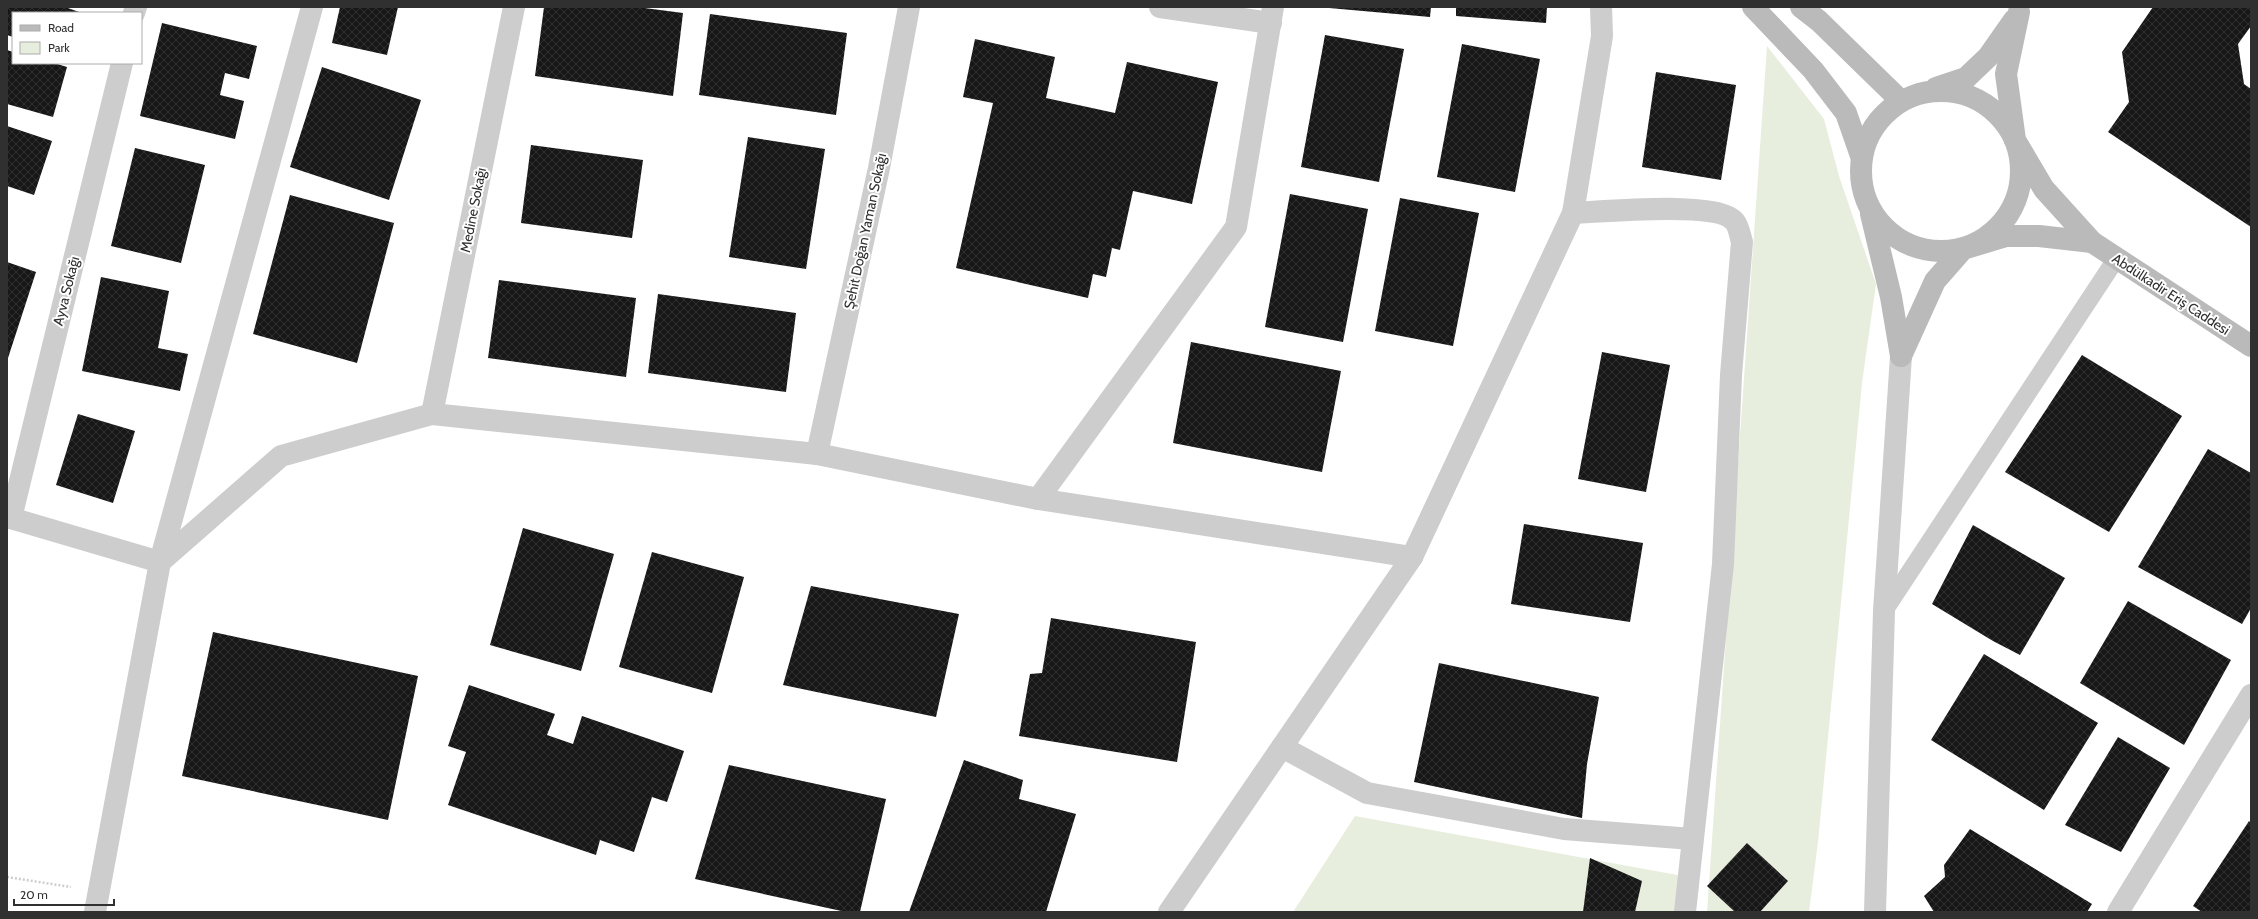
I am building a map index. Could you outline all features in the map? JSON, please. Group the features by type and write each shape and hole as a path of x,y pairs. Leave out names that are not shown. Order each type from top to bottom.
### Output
{"main road":[{"path":"1753,7 1813,70 1846,113 1861,156"},
{"path":"1801,7 1820,14 1901,101"},
{"path":"1901,356 1891,297 1870,209 1861,184 1861,156 1868,132 1882,115 1901,101 1966,78 1988,56 2020,10"},
{"path":"1901,356 1935,281 1963,249 1988,237 2007,218 2018,193 2021,167 2015,140 2006,74 2020,10"},
{"name":"Abdülkadir Eriş Caddesi","path":"1926,92 1954,92 1979,100 2000,117 2044,189 2092,242 2251,346"},
{"path":"1870,209 1887,231 1910,245 1936,251 1963,249 2006,236 2039,236 2092,242"}],"street":[{"path":"97,902 160,562 312,7"},
{"name":"Medine Sokağı","path":"432,414 514,7"},
{"name":"Şehit Doğan Yaman Sokağı","path":"817,454 879,168 909,7"},
{"path":"1038,499 1236,227 1272,15 1160,7"},
{"path":"1169,912 1412,556 1573,213 1602,36 1601,7"},
{"path":"1602,36 1617,7"},
{"name":"Ayva Sokağı","path":"9,518 122,64"},
{"path":"1573,213 1688,209 1720,212 1735,222 1742,242 1731,375 1723,564 1685,912"},
{"path":"1875,912 1884,611 1901,356"},
{"path":"160,562 281,456 432,414 817,454 1038,499 1412,556"},
{"path":"9,518 160,562"},
{"path":"2118,912 2251,695"},
{"path":"1282,747 1367,793 1564,829 1692,839"}],"lane":[{"path":"1884,611 2116,259"}],"path":[{"path":"7,877 97,902"}],"green space":[{"path":"1767,46 1824,119 1839,176 1876,284 1862,383 1818,842 1809,912 1707,912"},
{"path":"1355,816 1683,876 1678,912 1293,912"}],"building":[{"path":"7,7 65,7 79,12 12,12 12,37 7,35"},
{"path":"340,7 398,7 387,55 332,43"},
{"path":"544,7 637,7 683,13 673,96 535,76"},
{"path":"1318,7 1431,7 1430,17"},
{"path":"1456,7 1547,7 1546,23 1456,16"},
{"path":"2153,7 2251,7 2251,26 2238,44 2244,84 2251,89 2251,227 2108,132 2129,102 2122,52"},
{"path":"710,14 847,33 836,115 699,95"},
{"path":"162,23 257,46 249,79 225,73 220,95 244,101 235,139 140,116"},
{"path":"1325,35 1404,49 1379,182 1301,167"},
{"path":"975,39 1055,57 1046,98 1115,113 1127,62 1218,82 1192,204 1133,191 1120,250 1112,248 1106,277 1093,274 1088,298 956,268 993,103 963,97"},
{"path":"1462,44 1540,59 1515,192 1437,177"},
{"path":"7,50 12,52 12,64 57,64 67,67 53,117 7,104"},
{"path":"322,67 421,100 389,200 290,167"},
{"path":"1656,72 1736,85 1721,180 1642,167"},
{"path":"7,126 52,141 34,195 7,186"},
{"path":"748,137 825,149 806,269 729,257"},
{"path":"531,145 643,160 632,238 521,223"},
{"path":"135,148 205,165 181,263 111,246"},
{"path":"1290,194 1368,209 1343,342 1265,327"},
{"path":"290,195 394,223 357,363 253,334"},
{"path":"1400,198 1479,213 1453,346 1375,331"},
{"path":"7,262 36,272 7,361"},
{"path":"101,277 169,291 158,348 188,354 180,391 82,371"},
{"path":"499,280 636,298 626,377 488,358"},
{"path":"658,294 796,313 786,392 648,373"},
{"path":"1191,342 1341,371 1322,472 1173,443"},
{"path":"1602,352 1670,365 1646,492 1578,479"},
{"path":"2082,355 2182,416 2109,532 2005,472"},
{"path":"78,414 135,431 113,503 56,485"},
{"path":"2208,449 2251,473 2251,608 2242,624 2138,567"},
{"path":"1524,524 1643,543 1630,622 1511,604"},
{"path":"1973,525 2065,578 2020,655 1993,641 1932,604"},
{"path":"523,528 614,554 581,671 490,645"},
{"path":"652,552 744,577 712,693 619,667"},
{"path":"811,586 959,614 936,717 783,685"},
{"path":"2128,601 2231,660 2184,745 2080,683"},
{"path":"1051,618 1196,642 1177,762 1019,736 1030,674 1042,673"},
{"path":"213,632 418,676 388,820 182,776"},
{"path":"1984,654 2098,723 2044,810 1931,740"},
{"path":"1439,663 1599,697 1587,764 1582,818 1414,782"},
{"path":"469,685 555,714 547,735 573,744 582,716 684,751 667,802 652,797 634,852 600,840 596,855 448,805 466,752 448,746"},
{"path":"2118,737 2170,768 2121,852 2065,825"},
{"path":"964,760 1023,780 1019,799 1076,814 1046,912 909,912"},
{"path":"729,765 886,799 860,912 846,912 695,879"},
{"path":"2249,821 2251,823 2251,912 2202,912 2193,906"},
{"path":"1970,829 2092,904 2087,912 1934,912 1924,896 1945,877 1944,865"},
{"path":"1747,843 1788,881 1760,912 1735,912 1707,886"},
{"path":"1590,858 1642,881 1635,912 1583,912"}]}
